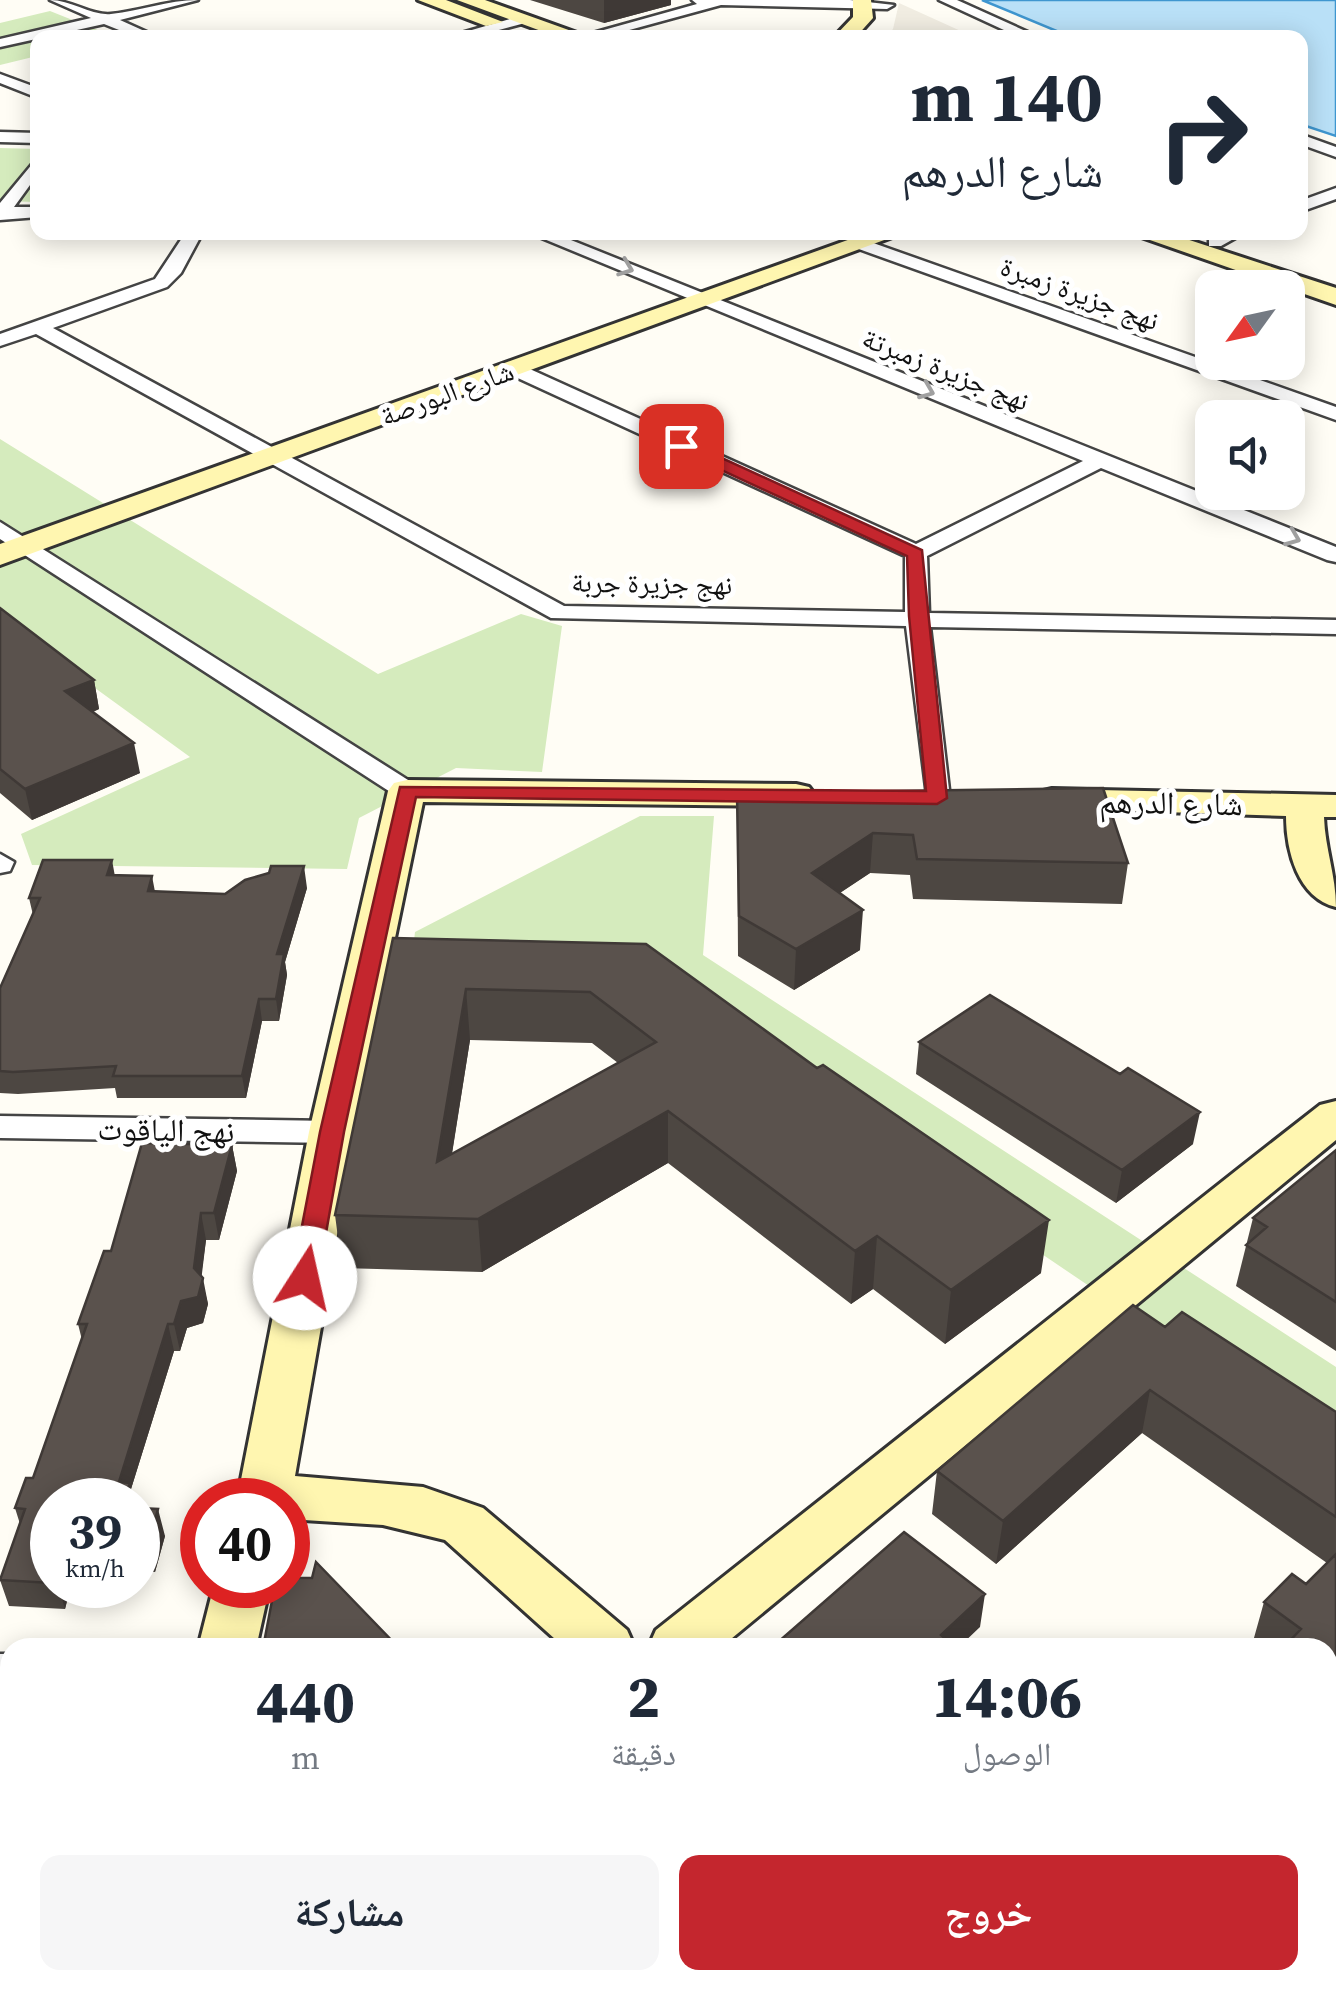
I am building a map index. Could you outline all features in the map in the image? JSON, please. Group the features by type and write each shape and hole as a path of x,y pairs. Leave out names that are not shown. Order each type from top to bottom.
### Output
{"street":[{"path":"57,0 133,30"},
{"path":"57,30 191,0"},
{"path":"427,0 518,30"},
{"path":"466,0 557,30"},
{"path":"946,0 1015,30"},
{"path":"609,30 707,2 886,2 886,18 877,30"},
{"path":"851,30 863,18 863,2"},
{"path":"480,30 524,19"},
{"path":"0,43 30,36"},
{"path":"0,78 30,91"},
{"path":"0,137 30,138"},
{"path":"1308,142 1336,152"},
{"path":"1,213 30,173"},
{"path":"1308,204 1336,193"},
{"path":"1,213 30,212"},
{"path":"0,340 160,283 172,273 191,240"},
{"name":"نهج جزيرة زمبرتة","path":"555,240 1336,555"},
{"name":"شارع البورصة","path":"13,551 873,240"},
{"path":"1163,240 1336,297"},
{"path":"1233,240 1336,282"},
{"name":"نهج جزيرة زمبرة","path":"862,244 1336,414"},
{"name":"نهج جزيرة جربة","path":"40,328 559,613 918,616 1336,627"},
{"path":"514,368 916,554"},
{"path":"916,554 1098,461"},
{"path":"0,529 13,551 407,791 827,796"},
{"path":"916,554 919,797 976,798"},
{"path":"268,1478 332,1132 407,791"},
{"name":"شارع الدرهم","path":"1015,799 1320,806"},
{"path":"1320,806 1304,849 1318,879 1336,895"},
{"path":"691,1638 861,1506 1162,1252 1336,1116"},
{"name":"نهج الياقوت","path":"0,1127 332,1132"},
{"path":"310,1500 396,1505 464,1524 595,1638"},
{"path":"229,1638 237,1608"}],"green space":[{"path":"50,11 98,30 30,30 30,58 0,65 0,23"},
{"path":"0,148 30,149 30,202 0,201"},
{"path":"0,439 378,674 521,614 562,626 542,772 456,768 359,818 347,869 32,865 21,834 190,757 0,619"},
{"path":"640,816 714,816 703,955 1336,1367 1336,1453 650,989 409,984 415,932"}],"shaded area":[{"path":"899,3 959,30 892,30"}],"water":[{"path":"982,0 1336,0 1336,136 1308,127 1308,30 1054,30"}],"building":[{"path":"0,608 94,680 65,691 134,743 25,789 0,769"},
{"path":"1103,788 1128,863 917,859 913,835 873,833 812,873 863,910 796,949 739,916 737,793"},
{"path":"43,860 112,860 107,875 152,876 148,891 225,894 245,880 269,873 271,866 304,866 277,954 284,954 276,999 259,999 242,1076 113,1076 116,1066 0,1071 0,988 40,898 29,898"},
{"path":"393,938 646,944 817,1068 823,1065 1049,1220 951,1290 877,1236 855,1251 668,1111 478,1219 335,1215","holes":["466,989 590,992 656,1042 437,1162"]},
{"path":"990,995 1120,1074 1128,1068 1200,1112 1122,1170 919,1042"},
{"path":"142,1143 232,1145 214,1213 201,1213 194,1268 203,1278 198,1297 181,1301 174,1324 168,1324 120,1478 33,1478 87,1324 78,1324 104,1251 111,1251"},
{"path":"1336,1150 1336,1302 1246,1245 1267,1227 1253,1218"},
{"path":"1133,1305 1165,1327 1182,1312 1336,1412 1336,1517 1150,1390 1003,1521 937,1471"},
{"path":"26,1478 30,1478 30,1582 0,1580 25,1509 15,1508"},
{"path":"904,1532 985,1594 941,1635 944,1638 783,1638"},
{"path":"1336,1554 1336,1638 1292,1638 1301,1629 1264,1602 1292,1574 1306,1584"},
{"path":"316,1562 389,1638 265,1638 271,1608 310,1608 310,1578"}],"route":[{"path":"305,1278 332,1132 407,791 937,798 918,616 916,554 681,446"}]}
